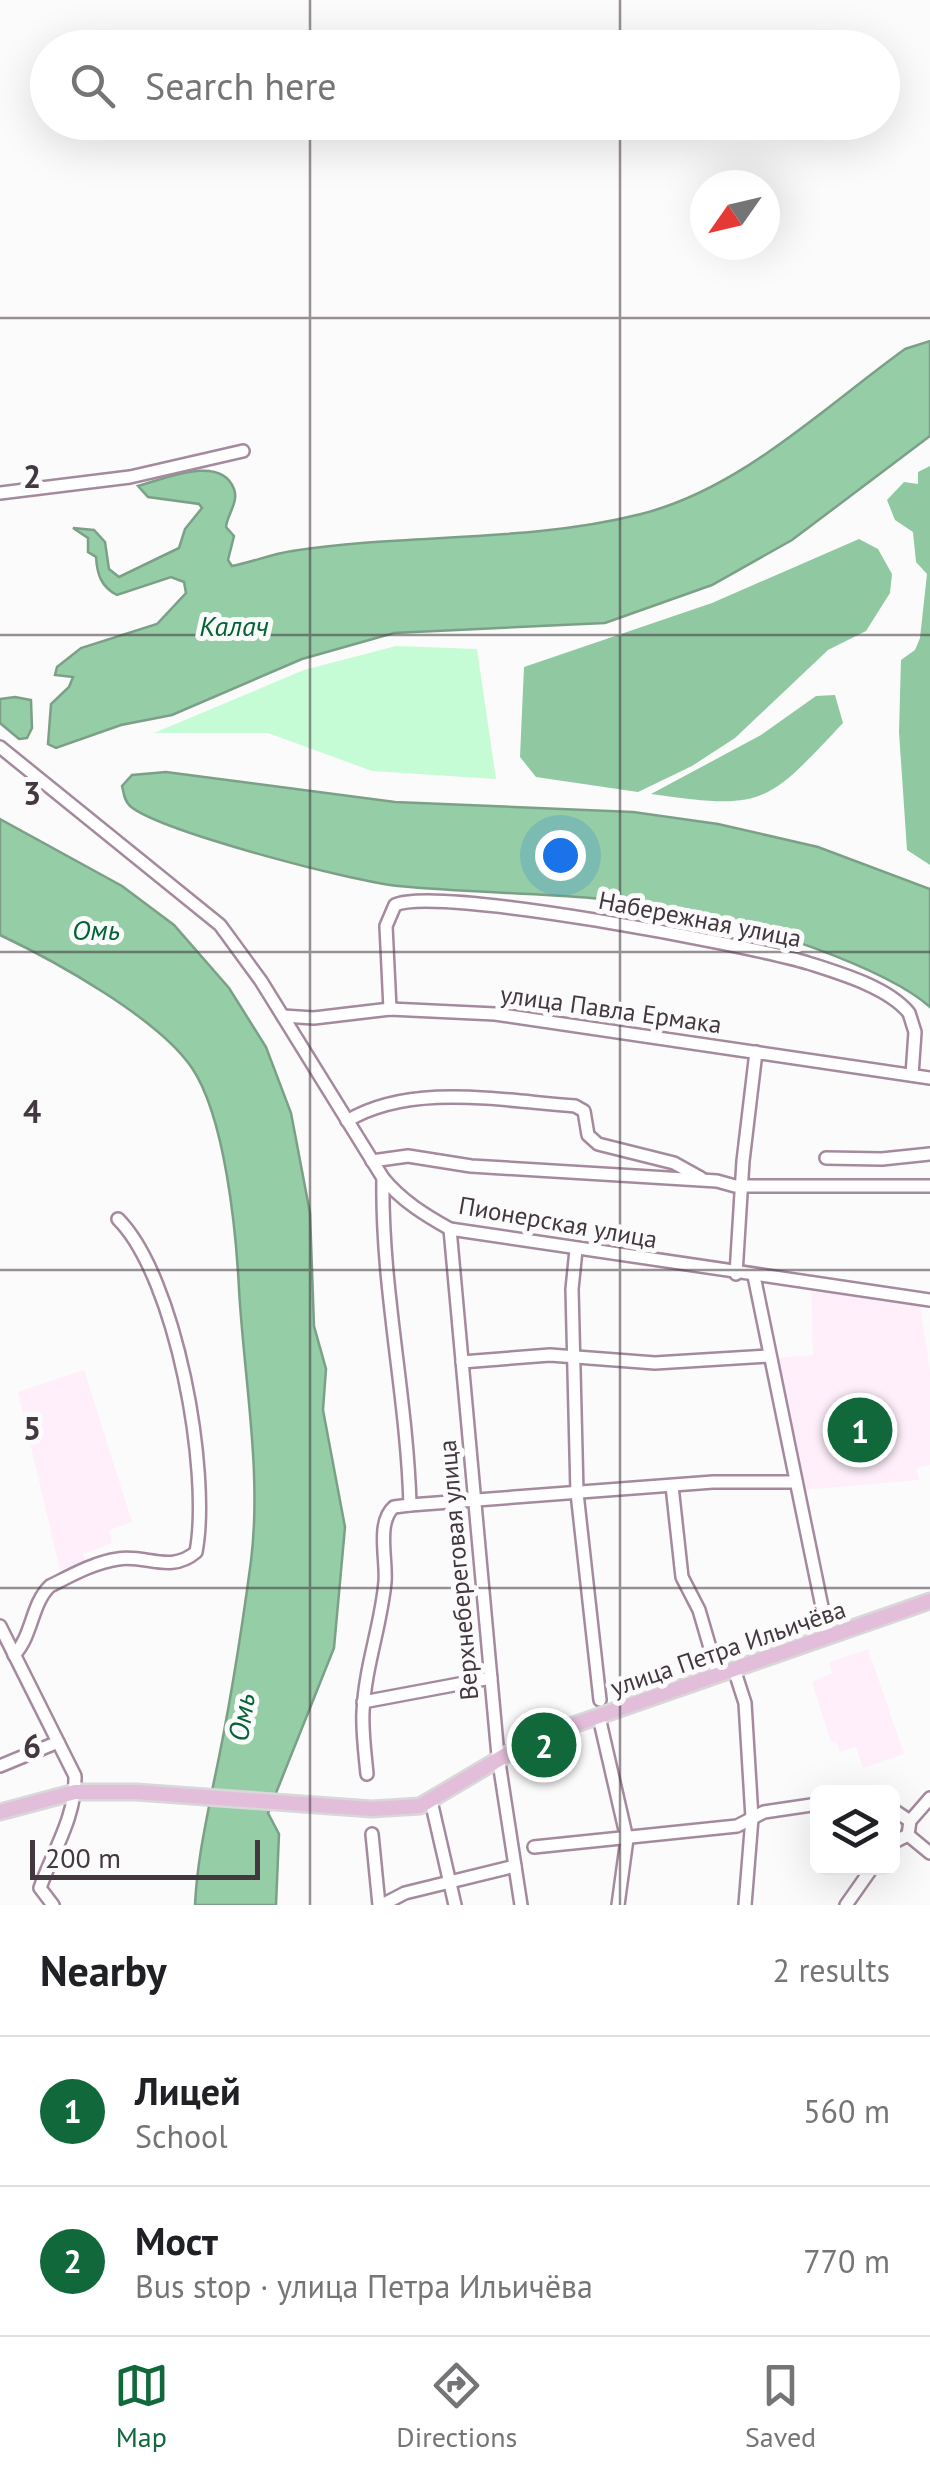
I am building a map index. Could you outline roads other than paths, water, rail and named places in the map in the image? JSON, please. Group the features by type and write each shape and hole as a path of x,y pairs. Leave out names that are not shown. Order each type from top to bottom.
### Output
{"main road":[{"name":"улица Петра Ильичёва","path":"0,1812 75,1792 397,1810 431,1802 498,1756 930,1601"}],"street":[{"path":"0,493 130,477 243,451"},
{"name":"Пионерская улица","path":"0,746 63,802 203,909 238,947 384,1178 415,1208 450,1230 930,1300"},
{"name":"Набережная улица","path":"390,1008 386,926 395,904 410,900 502,907 755,950 843,975 910,1013 914,1032 912,1075"},
{"name":"улица Павла Ермака","path":"283,1016 314,1018 390,1008 495,1014 930,1078"},
{"path":"296,1037 314,1018"},
{"path":"736,1274 756,1052"},
{"path":"347,1122 376,1108 426,1098 576,1106 584,1111 588,1135 598,1144 674,1163 703,1180"},
{"path":"826,1158 882,1160 930,1154"},
{"path":"372,1161 408,1156 471,1166 703,1180 743,1186 930,1186"},
{"path":"384,1178 383,1208 403,1394 410,1505"},
{"path":"383,1208 415,1208"},
{"path":"14,1655 26,1640 43,1592 50,1586 121,1558 162,1564 179,1562 196,1552 198,1468 187,1390 146,1262 118,1219"},
{"name":"Верхнебереговая улица","path":"450,1230 498,1756 521,1905"},
{"path":"576,1250 572,1290 577,1494 600,1700"},
{"path":"754,1276 828,1636"},
{"path":"462,1362 550,1354 656,1364 769,1356"},
{"path":"367,1774 363,1702 366,1662 378,1630 385,1580 386,1517 394,1507 672,1486 796,1482"},
{"path":"672,1486 682,1577 699,1610 718,1675"},
{"path":"0,1626 72,1767 75,1792 40,1888 53,1905"},
{"path":"734,1669 745,1702 752,1818 745,1905"},
{"path":"363,1702 491,1678"},
{"path":"599,1717 628,1839 618,1905"},
{"path":"0,1766 58,1742"},
{"path":"908,1834 910,1820 930,1798"},
{"path":"431,1802 456,1905"},
{"path":"534,1847 737,1826 752,1818 810,1806"},
{"path":"900,1814 910,1820"},
{"path":"372,1834 380,1905 405,1893 515,1866"},
{"path":"900,1838 908,1834"},
{"path":"908,1834 930,1853"},
{"path":"846,1905 867,1875"}],"water":[{"name":"Калач","path":"930,341 930,436 792,540 712,585 605,623 394,633 302,659 172,715 121,725 56,748 48,744 51,704 69,687 73,677 55,675 57,667 81,648 157,624 186,593 184,582 171,577 117,595 101,579 96,557 88,552 88,538 73,528 94,530 105,542 109,569 119,577 179,548 185,529 202,508 199,504 148,497 138,486 190,472 217,472 227,478 235,494 226,527 234,536 228,560 232,566 284,552 335,545 511,534 598,523 641,514 713,486 780,444 905,349"},
{"path":"0,699 31,700 32,728 27,738 19,739 0,723"},
{"path":"166,772 395,802 633,812 718,824 818,847 930,889 930,1007 881,976 848,961 710,916 613,900 398,886 302,866 216,841 148,816 128,804 122,786 132,775"},
{"name":"Омь","path":"0,819 122,886 174,925 229,988 266,1047 291,1113 310,1213 314,1326 326,1369 323,1410 345,1527 334,1648 268,1813 279,1834 276,1905 195,1905 202,1845 239,1646 254,1527 253,1459 232,1206 221,1144 203,1089 176,1049 104,992 0,935"}],"place":[{"name":"Лицей","path":"860,1430"},
{"name":"Мост","path":"544,1745"}]}
